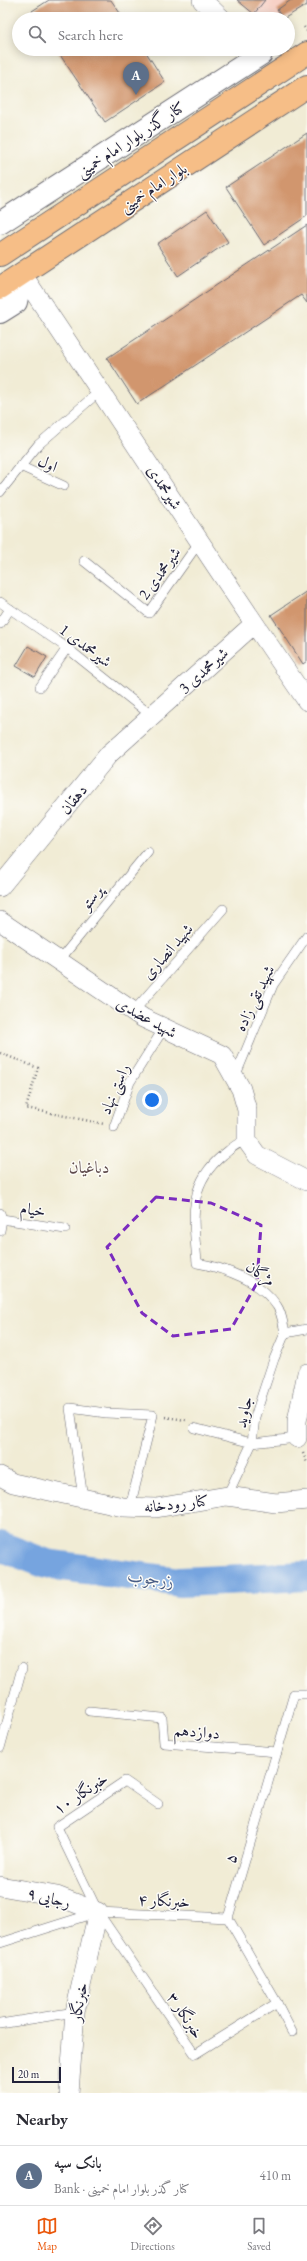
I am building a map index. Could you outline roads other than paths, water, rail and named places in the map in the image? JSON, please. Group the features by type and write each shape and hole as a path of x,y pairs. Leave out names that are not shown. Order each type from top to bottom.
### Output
{"main road":[{"name":"بلوار امام خمینی","path":"0,255 307,53"},
{"name":"بلوار امام خمینی","path":"0,288 307,86"}],"street":[{"path":"202,0 215,12"},
{"name":"کنار گذر بلوار امام خمینی","path":"0,223 252,56"},
{"path":"262,56 278,72"},
{"path":"0,312 16,302 22,274"},
{"name":"شیرمحمدی","path":"22,274 101,390 254,624 307,701"},
{"name":"شیرمحمدی 3","path":"152,716 254,624"},
{"name":"دهقان","path":"0,888 109,754 152,716"},
{"name":"شهید عضدی","path":"0,921 133,1012 222,1055 241,1088 246,1110 247,1141"},
{"path":"247,1141 257,1155 282,1170 307,1181"},
{"path":"297,1438 297,1421 307,1373"},
{"name":"کنار رودخانه","path":"0,1476 13,1483 130,1507 156,1508 227,1496 276,1503 307,1500"},
{"name":"رجایی ۹","path":"0,1886 57,1896 98,1912"},
{"name":"خبرنگار","path":"69,2093 75,2012 98,1912"}],"lane":[{"path":"0,492 38,445 101,390"},
{"name":"اول","path":"20,466 64,486"},
{"name":"شیرمحمدی 2","path":"84,561 148,613 200,542"},
{"name":"شیرمحمدی 1","path":"0,602 67,648 152,716"},
{"path":"0,624 10,609"},
{"path":"40,687 67,648"},
{"name":"پرستو","path":"58,962 148,852"},
{"name":"شهید انصاری","path":"133,1012 223,910"},
{"name":"شهید تقی زاده","path":"235,1077 273,985 307,936"},
{"name":"راستی نهاد","path":"114,1126 130,1082 164,1028"},
{"name":"مژگان","path":"247,1141 240,1142 214,1163 198,1185 194,1216 197,1263 233,1272 270,1297 278,1307 285,1332"},
{"path":"0,1231 1,1216"},
{"name":"خیام","path":"1,1216 65,1229"},
{"path":"285,1332 307,1329"},
{"name":"جاوید","path":"227,1496 252,1443 256,1417 262,1396 274,1359 285,1332"},
{"path":"83,1498 70,1408 106,1413 153,1415 130,1507"},
{"path":"194,1428 252,1443 297,1438"},
{"path":"0,1748 22,1668"},
{"name":"۵","path":"228,1918 294,1694 307,1694"},
{"name":"دوازدهم","path":"89,1711 162,1718 164,1743 277,1752"},
{"name":"خبرنگار ۱۰","path":"98,1912 57,1827 125,1781 158,1804"},
{"path":"0,1943 98,1912"},
{"name":"خبرنگار ۴","path":"98,1912 228,1918"},
{"name":"خبرنگار ۳","path":"98,1912 194,2054 277,2003"},
{"path":"228,1918 292,2032"},
{"path":"0,2024 75,2012"}],"waterway":[{"name":"زرجوب","path":"0,1546 47,1564 180,1582 307,1576"}],"place":[{"name":"بانک سپه","path":"136,95"}],"district":[{"name":"دباغیان","path":"89,1167"}]}
